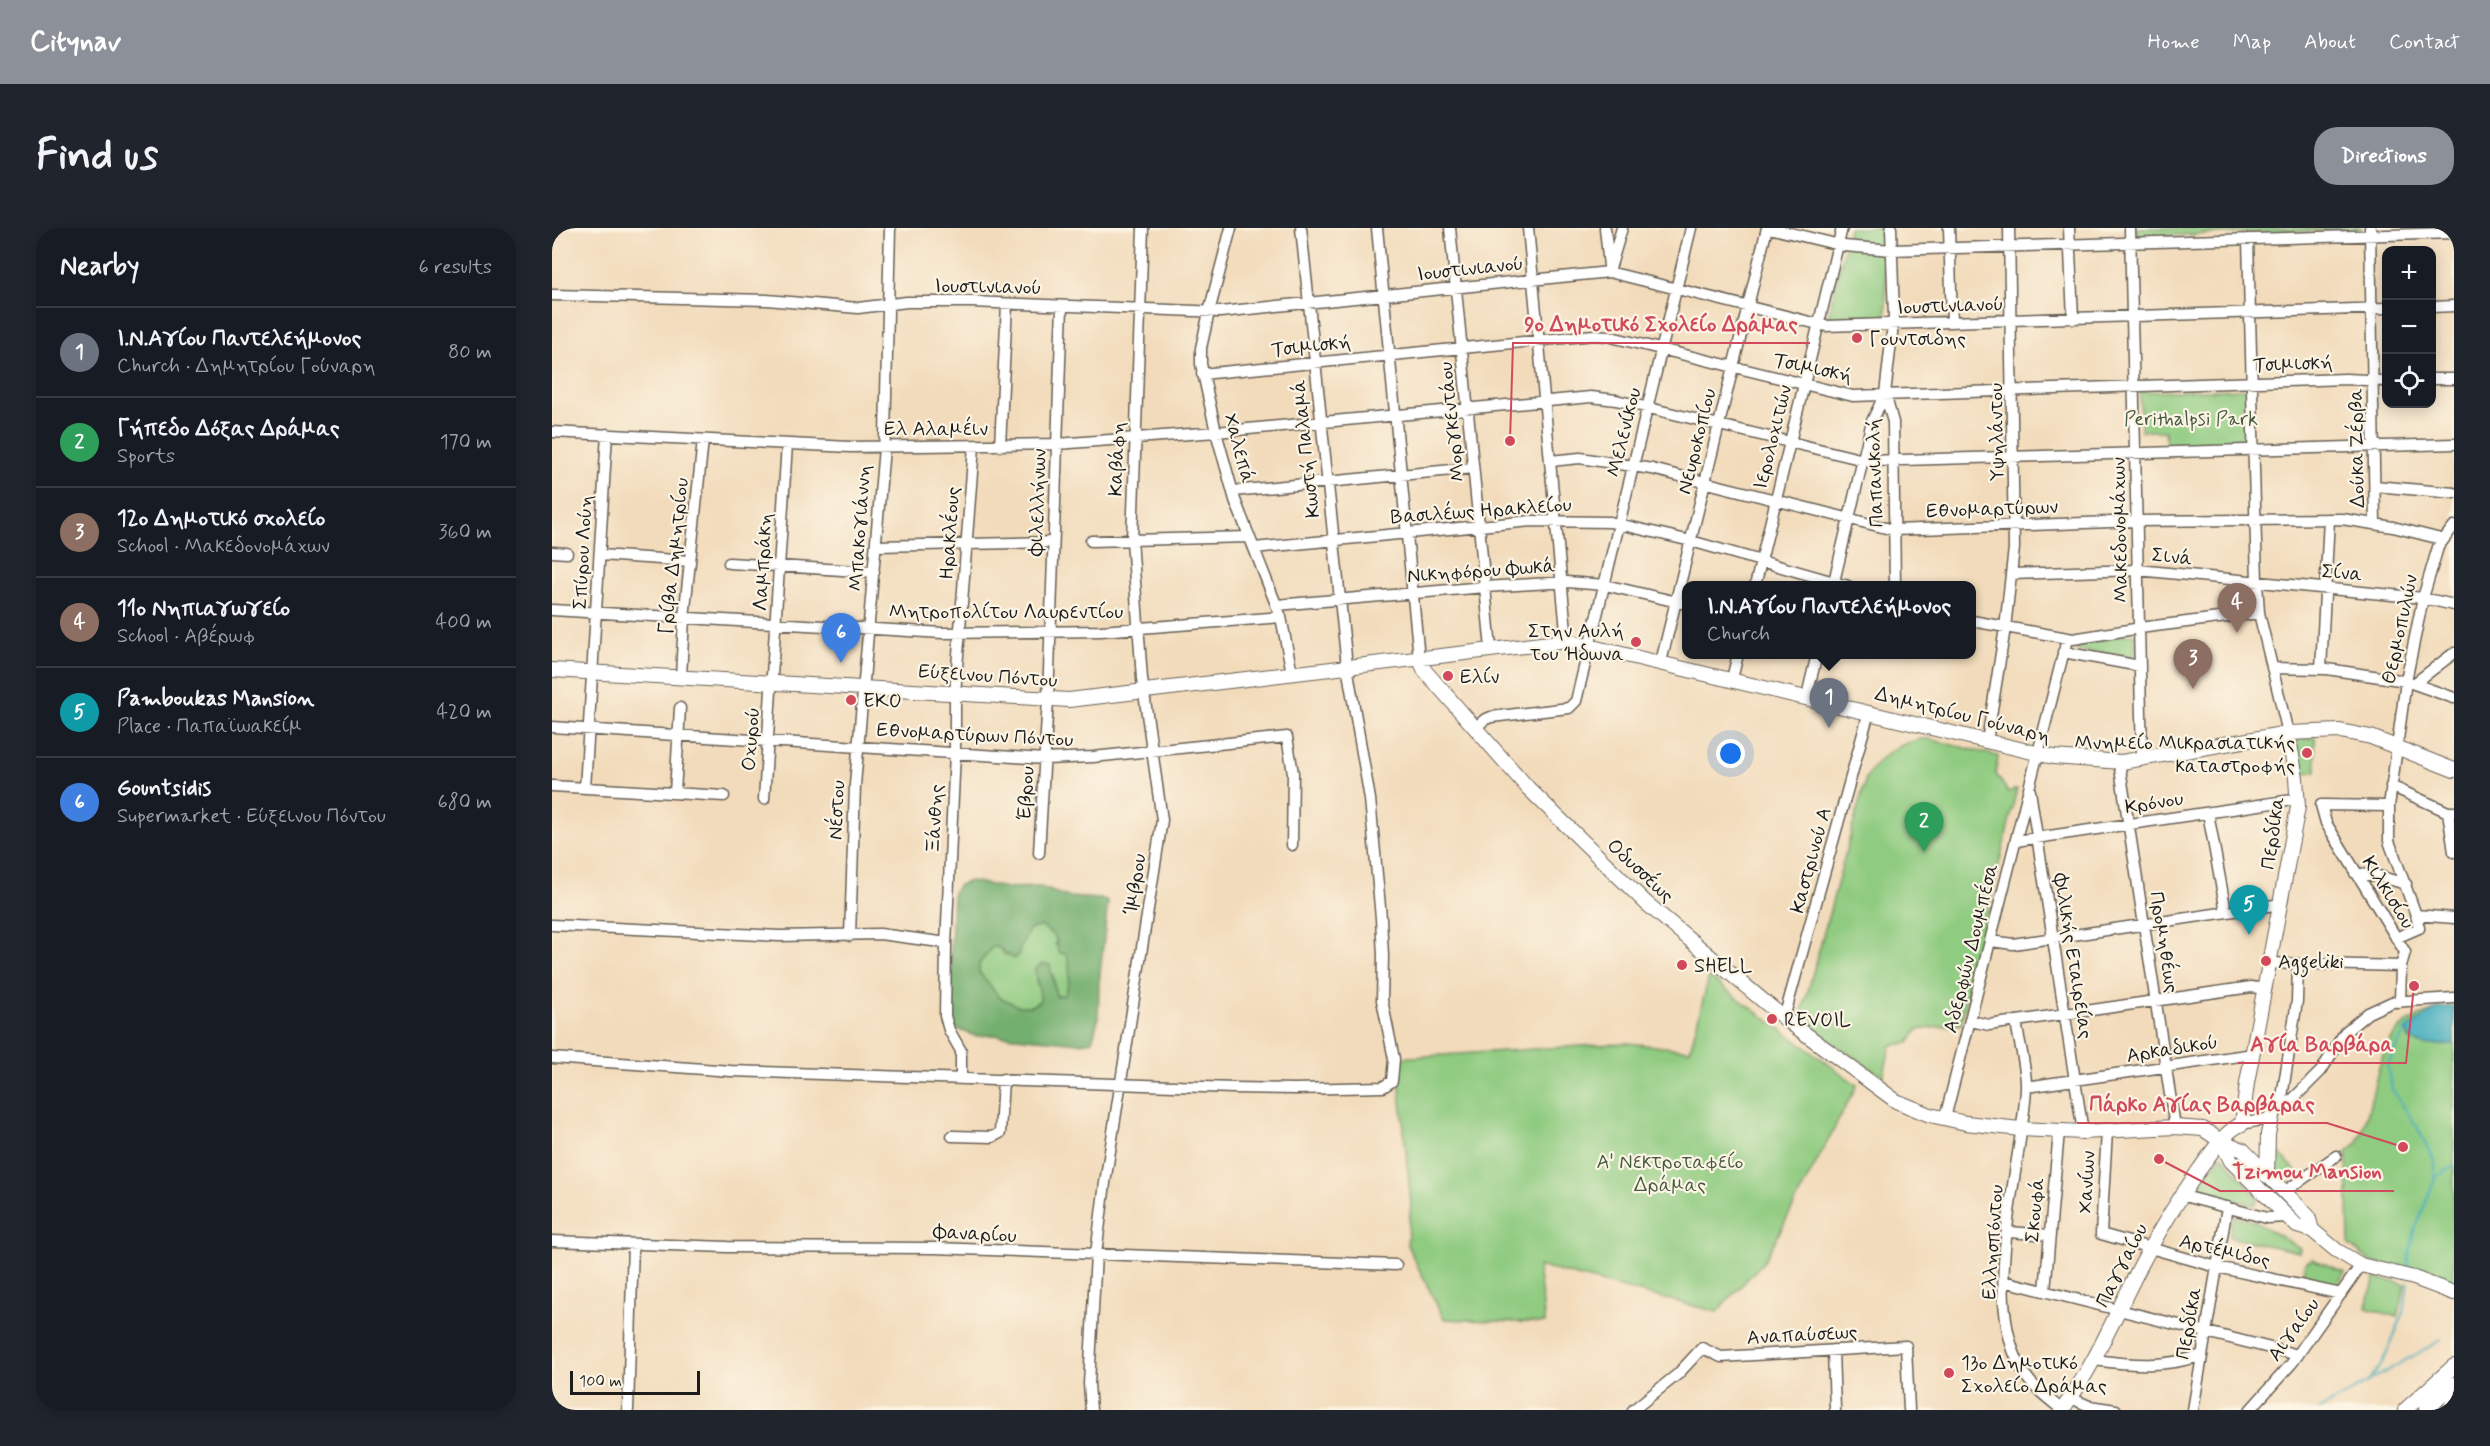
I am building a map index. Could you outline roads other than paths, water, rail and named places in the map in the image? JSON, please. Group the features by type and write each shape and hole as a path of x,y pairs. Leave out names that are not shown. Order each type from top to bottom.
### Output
{"main road":[{"name":"Δημητρίου Γούναρη","path":"1419,658 1567,641 1807,696 2037,754 2119,762 2288,733 2340,731 2371,737 2454,770"},
{"name":"Εύξεινου Πόντου","path":"552,670 1070,700 1419,658"},
{"name":"Οδυσσέως","path":"1419,658 1425,671 1474,729 1552,812 1636,894 1784,1018 1866,1080 1912,1109 1945,1118 2020,1129 2084,1132 2175,1127 2203,1129 2221,1141 2243,1150 2308,1216 2313,1230"},
{"name":"Περδίκα","path":"2242,1124 2299,799 2288,733"},
{"path":"2267,1176 2268,1134 2276,1113"},
{"path":"2242,1124 2221,1141 2232,1161 2297,1226 2313,1230 2336,1250 2361,1266 2409,1277 2454,1293"},
{"name":"Παγγαίου","path":"2062,1410 2094,1360 2149,1249 2180,1195 2221,1141"},
{"path":"2405,1410 2454,1366"},
{"path":"2426,1410 2454,1384"}],"street":[{"name":"Μπακογιάννη","path":"864,687 884,447 890,228"},
{"name":"Καβάφη","path":"1143,228 1132,540 1144,691"},
{"name":"Χαλεπά","path":"1232,228 1201,348 1202,374 1233,491 1281,617 1292,673"},
{"name":"Κωστή Παλαμά","path":"1121,1084 1294,1089 1383,1086 1392,1081 1394,1059 1382,1000 1381,918 1369,790 1347,666 1301,228"},
{"path":"1377,228 1419,658"},
{"name":"Μοργκεντάου","path":"1450,228 1491,649"},
{"path":"1528,228 1567,641"},
{"path":"1605,228 1610,272"},
{"path":"1610,272 1622,228"},
{"name":"Μελενίκου","path":"1474,729 1491,717 1571,707 1576,701 1690,228"},
{"path":"1768,228 1838,245 1892,250 2248,239 2370,232 2454,233"},
{"name":"Νευροκοπίου","path":"1684,581 1690,541 1768,228"},
{"name":"Ιερολοχιτών","path":"1756,581 1842,228"},
{"path":"1891,228 1894,324"},
{"path":"1950,228 1952,322"},
{"name":"Υψηλάντου","path":"1987,741 2005,628 2015,526 2009,228"},
{"path":"2069,228 2073,319"},
{"name":"Μακεδονομάχων","path":"2130,228 2142,759"},
{"name":"Δούκα Ζέρβα","path":"2370,232 2375,523"},
{"path":"2248,239 2259,613 2288,733"},
{"name":"Ιουστινιανού","path":"552,295 767,300 852,308 907,302 1209,312 1610,272 1818,324 2011,321 2382,308"},
{"path":"1000,446 1007,304"},
{"name":"Φιλελλήνων","path":"1048,699 1062,306"},
{"path":"2436,307 2454,306"},
{"name":"Παπανικολή","path":"1894,324 1886,394 1892,418 1895,581"},
{"name":"Τσιμισκή","path":"1202,374 1601,335 1849,395 2346,379 2382,381"},
{"path":"2436,379 2454,379"},
{"path":"1834,581 1872,421 1886,394"},
{"name":"Ελ Αλαμέιν","path":"552,432 787,444 884,447 1000,446 1135,439 1600,397 1863,460 2454,444"},
{"name":"Σπύρου Λούη","path":"585,788 607,434"},
{"name":"Γρίβα Δημητρίου","path":"681,677 684,618 703,440"},
{"name":"Λαμπράκη","path":"773,681 787,444"},
{"name":"Ηρακλέους","path":"955,693 974,446"},
{"name":"Εθνομαρτύρων","path":"1550,461 1580,458 1633,466 1894,530 2137,521 2328,519 2375,523 2441,539"},
{"path":"1233,491 1473,468"},
{"path":"2375,486 2454,493"},
{"path":"2321,669 2328,519"},
{"name":"Βασιλέως Ηρακλείου","path":"1254,548 1556,520 1619,523 1761,560 1828,581"},
{"name":"Θερμοπυλών","path":"2416,915 2390,842 2389,806 2396,747 2410,682 2423,598 2441,539 2454,526"},
{"path":"1091,541 1249,537"},
{"path":"876,546 1053,542"},
{"path":"552,552 567,553"},
{"path":"600,555 690,561"},
{"path":"729,563 874,572"},
{"name":"Σινά","path":"2012,574 2138,570 2257,582"},
{"name":"Νικηφόρου Φωκά","path":"1277,605 1562,582 1605,585 1681,603"},
{"name":"Σίνα","path":"2257,582 2423,598"},
{"path":"2423,598 2454,605"},
{"name":"Νευροκοπίου","path":"1661,662 1681,603"},
{"name":"Μητροπολίτου Λαυρεντίου","path":"552,609 869,630 959,633 1138,628 1281,617"},
{"path":"1976,622 2067,639 2259,613"},
{"name":"Αδερφών Δουμπέσα","path":"1945,1118 2067,639"},
{"path":"2063,652 2140,666"},
{"path":"2410,682 2454,653"},
{"path":"1732,679 1737,659"},
{"path":"1807,696 1815,659"},
{"path":"2272,668 2321,669 2410,682 2454,698"},
{"name":"Οχυρού","path":"764,799 773,681"},
{"name":"Νέστου","path":"850,936 855,791 864,687"},
{"name":"Ίμβρου","path":"1091,1410 1089,1384 1096,1254 1162,820 1144,691"},
{"name":"Ξάνθης","path":"955,693 955,753 945,1016 949,1030 961,1051 961,1078"},
{"name":"Έβρου","path":"1039,853 1048,699"},
{"path":"675,793 680,708"},
{"name":"Καστρινού Α","path":"1784,1018 1869,712"},
{"name":"Εθνομαρτύρων Πόντου","path":"552,727 1045,759 1093,757 1287,737 1293,773 1292,845"},
{"name":"Προμηθέως","path":"2119,762 2175,1127"},
{"path":"552,786 724,795"},
{"name":"Φιλικής Εταιρείας","path":"2029,786 2084,1132"},
{"path":"2391,786 2451,812 2454,852"},
{"name":"Κρόνου","path":"2016,841 2299,799"},
{"name":"Κιλκισίου","path":"2389,806 2321,805 2326,823 2406,955 2401,966 2400,1002"},
{"path":"2208,813 2226,912"},
{"path":"2355,873 2378,876 2406,884"},
{"path":"1991,941 2013,944 2281,904"},
{"path":"2396,938 2419,928 2416,915 2454,918"},
{"path":"552,925 779,936 880,934 936,941 946,945"},
{"path":"2270,963 2298,964 2297,1001 2276,1113"},
{"path":"2319,964 2401,966"},
{"path":"1971,1021 1985,1025 2251,987 2266,989"},
{"path":"2242,1124 2261,1122 2276,1113 2321,1071 2347,1029 2373,1011 2390,1002 2454,998"},
{"name":"Ελλησπόντου","path":"2016,1021 2026,1087 2004,1281 2007,1327 2018,1363 2033,1385 2062,1410"},
{"name":"Αρκαδικού","path":"2026,1087 2253,1054"},
{"path":"552,1058 731,1071 1121,1084"},
{"path":"952,1136 992,1137 1000,1134 1003,1079"},
{"name":"Σκουφά","path":"2045,1291 2059,1131"},
{"name":"Χανίων","path":"2101,1234 2107,1131"},
{"path":"2284,1192 2336,1156"},
{"path":"2180,1195 2267,1218 2288,1217"},
{"name":"Περδίκα","path":"2193,1410 2227,1206"},
{"path":"2008,1232 2050,1235"},
{"name":"Αρτέμιδος","path":"2101,1234 2217,1268 2341,1294"},
{"name":"Φαναρίου","path":"552,1241 735,1248 900,1248 1396,1265"},
{"path":"628,1410 633,1244"},
{"name":"Αιγαίου","path":"2250,1410 2269,1392 2298,1355 2361,1266"},
{"path":"2004,1281 2298,1355"},
{"name":"Αναπαύσεως","path":"1633,1410 1678,1374 1702,1348 1721,1357 1906,1346 1909,1410"},
{"path":"1833,1350 1835,1410"},
{"path":"2094,1360 2151,1366 2171,1364 2202,1355"},
{"path":"2447,1410 2454,1396"},
{"path":"2071,1398 2089,1406 2116,1410"}],"water":[{"path":"2454,1006 2454,1044 2423,1045 2409,1039 2406,1029 2437,1008"}],"waterway":[{"path":"2406,1029 2387,1066 2392,1089 2417,1127 2435,1162 2435,1178 2415,1230 2408,1272"},
{"path":"2435,1178 2454,1165"},
{"path":"2319,1410 2368,1382 2382,1364 2404,1312 2408,1281"},
{"path":"2371,1380 2441,1340"}],"place":[{"name":"Γουντσιδης","path":"1857,338"},
{"name":"9ο Δημοτικό Σχολείο Δράμας","path":"1510,441"},
{"name":"11ο Νηπιαγωγείο","path":"2237,633"},
{"name":"Στην Αυλή του Ήδωνα","path":"1636,642"},
{"name":"Gountsidis","path":"841,663"},
{"name":"Ελίν","path":"1448,676"},
{"name":"12ο Δημοτικό σχολείο","path":"2193,689"},
{"name":"EKO","path":"851,700"},
{"name":"Ι.Ν.Αγίου Παντελεήμονος","path":"1829,728"},
{"name":"Μνημείο Μικρασιατικής καταστροφής","path":"2307,753"},
{"name":"Γήπεδο Δόξας Δράμας","path":"1924,852"},
{"name":"Pamboukas Mansion","path":"2249,935"},
{"name":"Aggeliki","path":"2266,961"},
{"name":"SHELL","path":"1682,965"},
{"name":"Αγία Βαρβάρα","path":"2414,986"},
{"name":"REVOIL","path":"1772,1019"},
{"name":"Πάρκο Αγίας Βαρβάρας","path":"2403,1147"},
{"name":"Tzimou Mansion","path":"2159,1159"},
{"name":"13ο Δημοτικό Σχολείο Δράμας","path":"1949,1373"}],"park label":[{"name":"Perithalpsi Park","path":"2191,418"},
{"name":"Α' Νεκτροταφείο Δράμας","path":"1670,1172"}]}
